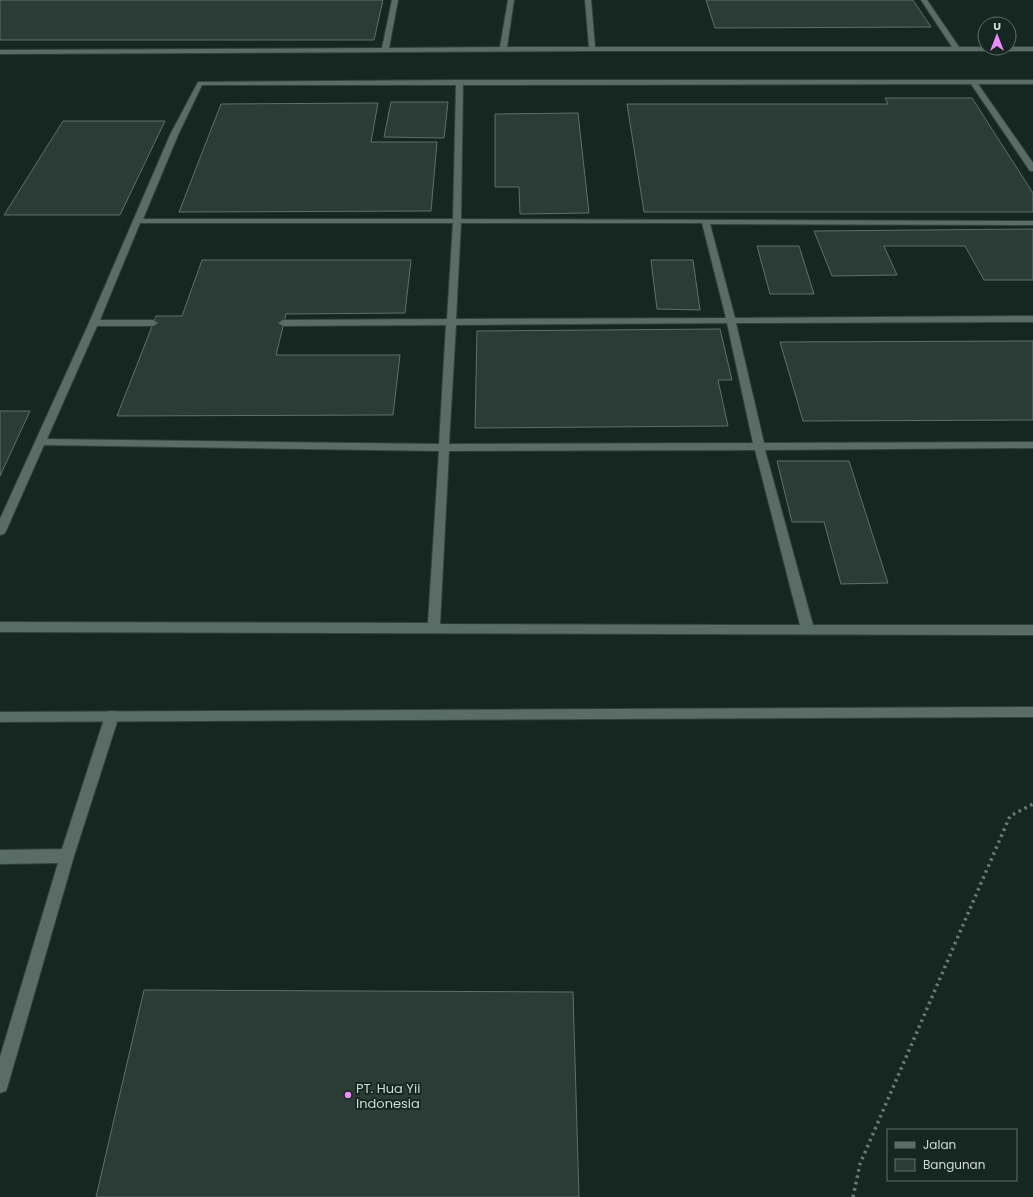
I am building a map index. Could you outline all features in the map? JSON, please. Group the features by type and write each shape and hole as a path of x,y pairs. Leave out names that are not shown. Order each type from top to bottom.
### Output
{"street":[{"path":"385,50 395,0"},
{"path":"503,50 511,0"},
{"path":"588,0 592,49"},
{"path":"924,0 957,49"},
{"path":"0,52 592,49 1033,50"},
{"path":"434,629 457,221 460,82"},
{"path":"973,82 1033,169"},
{"path":"0,531 94,323 174,135 200,83 1033,82"},
{"path":"137,222 705,221 1033,223"},
{"path":"705,221 731,321 759,446 808,630"},
{"path":"283,323 1033,319"},
{"path":"94,323 153,323"},
{"path":"41,442 444,448 1033,445"},
{"path":"0,627 1033,630"},
{"path":"0,717 1033,712"},
{"path":"0,1085 67,856 112,716"},
{"path":"0,857 67,856"}],"path":[{"path":"854,1197 860,1164 1010,816 1033,804"}],"building":[{"path":"0,0 383,0 374,40 0,40"},
{"path":"706,0 913,0 931,27 715,28"},
{"path":"885,98 972,98 1033,193 1033,212 644,212 627,104 888,104"},
{"path":"391,102 448,102 444,138 384,137"},
{"path":"378,103 371,142 437,142 431,211 179,212 221,104"},
{"path":"578,113 589,213 520,214 519,187 495,187 495,114"},
{"path":"63,121 165,121 120,215 4,215"},
{"path":"1033,229 1033,280 984,280 965,246 884,246 897,275 832,276 814,231"},
{"path":"757,246 799,246 814,294 770,294"},
{"path":"202,260 411,260 405,313 286,314 276,355 400,355 393,415 117,416 156,316 182,316"},
{"path":"651,260 693,260 700,310 657,309"},
{"path":"720,329 732,380 718,380 728,426 475,428 477,331"},
{"path":"1033,341 1033,420 803,421 780,342"},
{"path":"0,411 30,411 0,476"},
{"path":"777,461 849,461 888,583 841,584 824,522 792,522"},
{"name":"PT. Hua Yii Indonesia","path":"144,990 573,992 579,1197 96,1197"}],"place":[{"name":"PT. Hua Yii Indonesia","path":"348,1095"}]}
